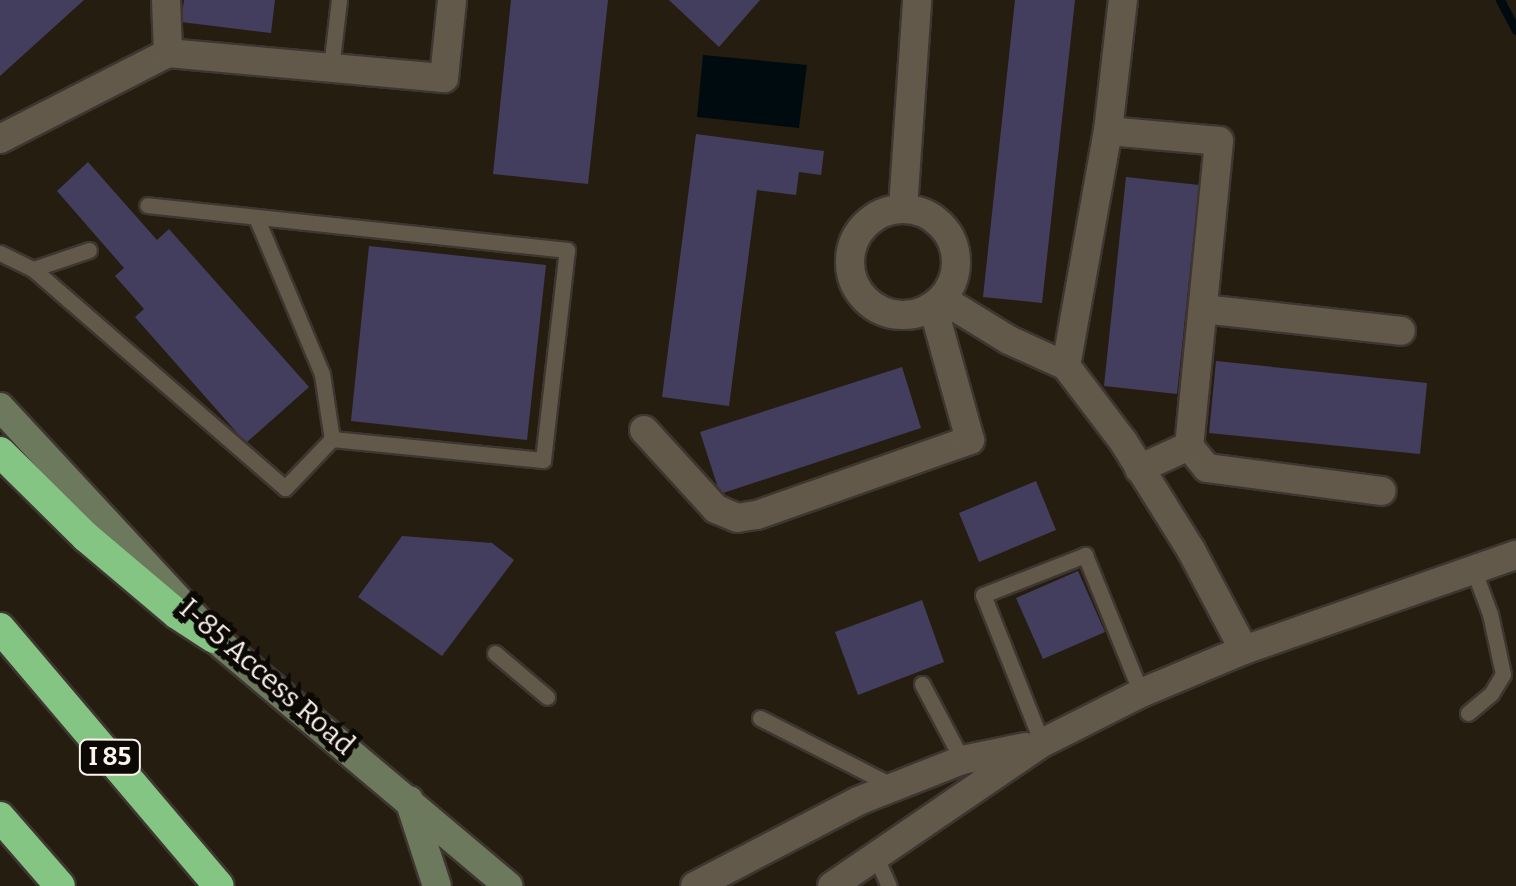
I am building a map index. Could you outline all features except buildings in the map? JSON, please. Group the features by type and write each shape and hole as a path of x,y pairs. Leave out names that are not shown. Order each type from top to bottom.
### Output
{"highway":[{"path":"0,452 86,537 176,614 214,638"},
{"name":"I 85","path":"0,628 220,886"},
{"path":"0,817 60,886"}],"main road":[{"name":"I-85 Access Road","path":"0,407 214,638 409,798 509,886"},
{"path":"409,798 436,886"}],"street":[{"path":"166,0 168,53"},
{"path":"0,139 168,53 444,78 452,0"},
{"path":"902,208 917,0"},
{"path":"1066,366 1108,131 1123,0"},
{"path":"1108,131 1219,141 1189,446 1208,468 1382,490"},
{"path":"644,430 716,508 737,518 757,515 970,440 938,303 956,268 949,234 921,211 902,208 869,220 857,234 850,252 855,286 879,310 896,316 938,303 1066,366 1140,469 1244,650"},
{"path":"1202,309 1401,331"},
{"path":"1140,469 1189,446"},
{"path":"832,886 1042,743 1141,693 1244,650 1516,555"},
{"path":"694,886 858,801 962,760 1042,743"}],"lane":[{"path":"331,68 339,0"},
{"path":"147,205 567,250 544,460 332,438"},
{"path":"256,216 322,374 332,438"},
{"path":"34,270 89,250"},
{"path":"0,253 34,270 285,488 332,438"},
{"path":"1042,743 983,595 1085,556 1141,693"},
{"path":"1468,713 1491,694 1502,674 1490,614 1474,571"},
{"path":"496,653 547,696"},
{"path":"922,684 962,760"},
{"path":"760,718 895,787"},
{"path":"875,855 889,886"}],"shaded area":[{"path":"703,55 807,65 799,128 697,117"}],"waterway":[{"path":"1500,0 1516,30"}]}
